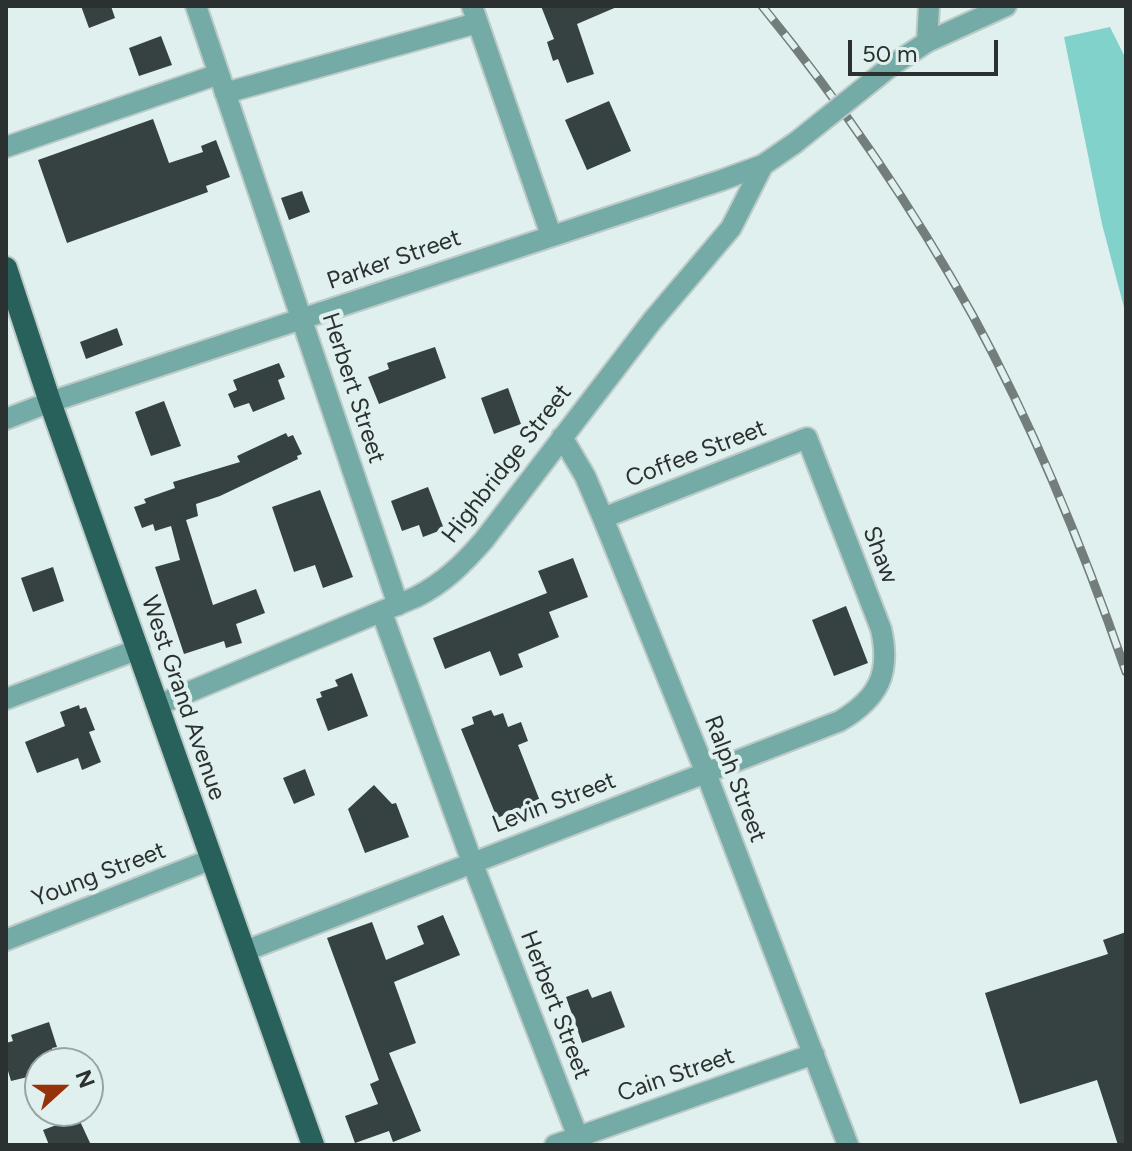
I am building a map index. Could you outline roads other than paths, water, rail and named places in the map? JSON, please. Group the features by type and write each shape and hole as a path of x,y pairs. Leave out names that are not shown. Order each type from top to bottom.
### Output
{"highway":[{"name":"West Grand Avenue","path":"6,268 50,402 313,1145"}],"street":[{"name":"Herbert Street","path":"196,6 302,319 390,609 472,862 580,1141"},
{"path":"927,42 929,6"},
{"name":"Parker Street","path":"6,419 763,165 927,42 1006,6"},
{"path":"6,147 474,14 551,235"},
{"name":"Highbridge Street","path":"158,705 436,587 469,557 652,321 731,228 763,165"},
{"name":"Ralph Street","path":"562,437 585,476 603,518 706,773 848,1145"},
{"name":"Coffee Street","path":"603,518 807,438"},
{"name":"Shaw","path":"807,438 881,629 885,662 874,693"},
{"path":"6,699 139,649"},
{"name":"Levin Street","path":"245,951 840,721 860,710 874,693"},
{"name":"Young Street","path":"6,940 212,859"},
{"name":"Cain Street","path":"555,1145 580,1141 814,1054"}],"railway":[{"path":"762,6 874,156 973,316 1057,491 1126,672"}]}
